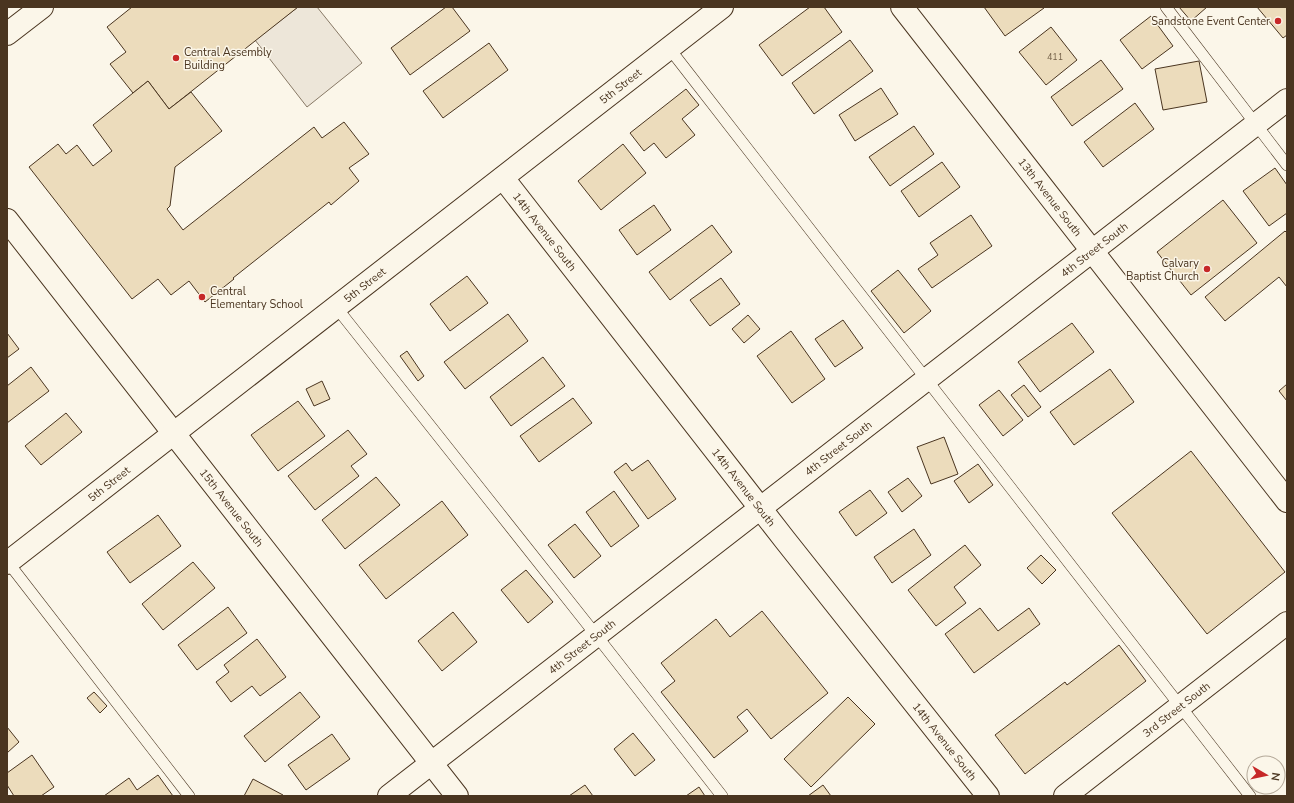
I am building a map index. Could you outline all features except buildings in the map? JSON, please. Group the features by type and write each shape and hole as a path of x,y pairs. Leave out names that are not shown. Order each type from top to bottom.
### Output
{"street":[{"path":"7,34 42,7"},
{"name":"5th Street","path":"7,562 174,434 722,7"},
{"name":"13th Avenue South","path":"902,7 1287,501"},
{"name":"4th Street South","path":"389,796 1091,250 1287,100"},
{"name":"14th Avenue South","path":"503,178 988,796"},
{"name":"15th Avenue South","path":"7,220 457,796"},
{"name":"3rd Street South","path":"1065,796 1287,623"}],"lane":[{"path":"1166,7 1287,165"},
{"path":"669,48 1250,796"},
{"path":"336,307 722,796"},
{"path":"7,562 189,796"}],"shaded area":[{"path":"298,7 317,7 362,63 307,107 255,40"}],"place":[{"name":"Sandstone Event Center","path":"1278,21"},
{"name":"Central Assembly Building","path":"176,58"},
{"name":"Calvary Baptist Church","path":"1207,269"},
{"name":"Central Elementary School","path":"202,297"}]}
